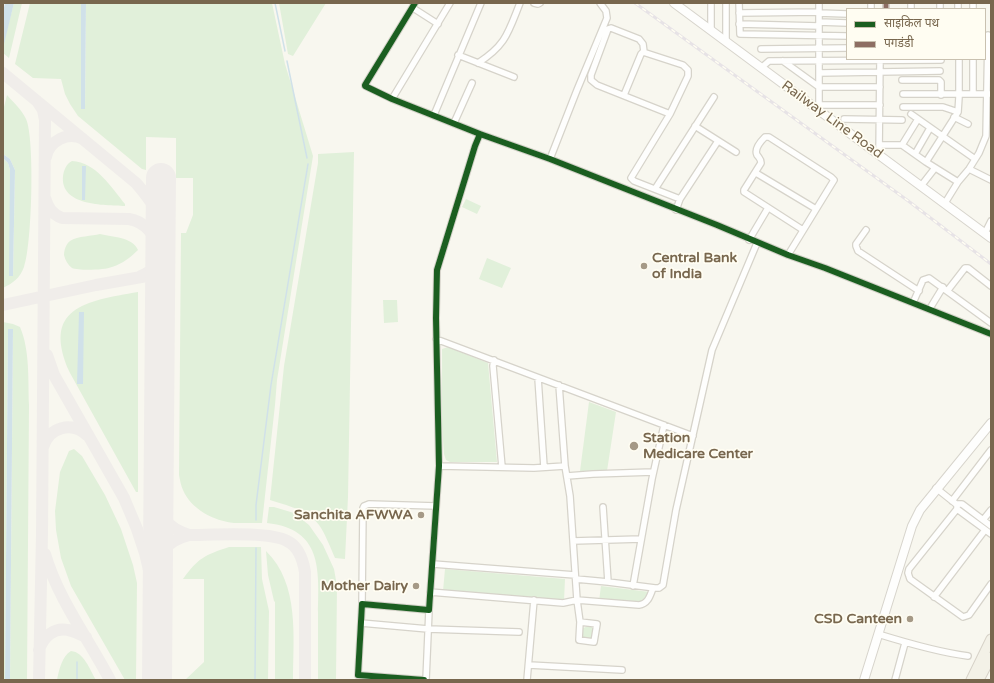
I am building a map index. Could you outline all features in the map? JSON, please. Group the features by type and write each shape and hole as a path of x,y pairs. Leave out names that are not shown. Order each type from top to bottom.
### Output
{"main road":[{"path":"971,680 991,639"},
{"path":"979,680 991,657"}],"street":[{"path":"392,99 450,3"},
{"path":"434,115 481,3"},
{"path":"478,63 493,54 504,41 520,3"},
{"path":"534,3 540,3"},
{"path":"550,159 607,18 606,11 600,3"},
{"name":"Railway Line Road","path":"674,3 684,7 711,30 819,108 879,155 988,235"},
{"path":"711,30 712,3"},
{"path":"726,3 726,41"},
{"path":"739,3 740,34 846,36"},
{"path":"819,3 819,108 880,105"},
{"path":"438,24 414,5 364,86 392,99 480,134 550,159 717,225 749,240 825,268 991,334"},
{"path":"739,13 819,12 846,14"},
{"path":"739,24 846,23"},
{"path":"644,52 642,42 638,39 610,28 607,30 591,79 595,84 670,114"},
{"path":"945,203 958,182 969,169 989,135 988,35"},
{"path":"761,49 846,48"},
{"path":"624,95 641,54 644,52"},
{"path":"644,52 683,65 688,70 688,76 670,114 631,178 634,182 680,200"},
{"path":"458,55 514,77"},
{"path":"762,68 767,61 783,60 941,60"},
{"path":"783,60 819,87 880,86"},
{"path":"879,155 880,60"},
{"path":"926,162 956,115 959,94 959,60"},
{"path":"973,60 974,94"},
{"path":"819,73 940,71"},
{"path":"902,80 939,80 941,82 941,95"},
{"path":"454,123 472,83"},
{"path":"903,94 989,94"},
{"path":"655,190 714,97"},
{"path":"903,107 943,107 968,124"},
{"path":"911,114 975,159"},
{"path":"844,119 902,120"},
{"path":"902,145 918,119"},
{"path":"695,126 736,152"},
{"path":"915,154 930,128"},
{"path":"436,506 369,504 362,508 362,604 358,678 425,680 439,466 436,339 437,270 480,134"},
{"path":"788,255 833,183 833,179 769,137 766,137 762,139 757,148 757,154 762,161 744,192 803,230"},
{"path":"676,210 680,200 718,141"},
{"path":"879,145 902,145 958,182"},
{"path":"922,186 935,168"},
{"path":"969,169 991,180"},
{"path":"756,173 816,210"},
{"path":"749,240 768,208"},
{"path":"988,235 991,221"},
{"path":"866,230 856,244 858,251 918,291"},
{"path":"433,564 575,577 653,588 661,586 664,582 676,510 712,350 757,243"},
{"path":"948,290 965,268 968,268 991,286"},
{"path":"913,303 923,280 930,278 991,323"},
{"path":"932,305 943,287"},
{"path":"436,339 693,436"},
{"path":"494,360 493,366 502,467"},
{"path":"538,378 544,467"},
{"path":"559,385 580,622"},
{"path":"864,680 912,526 920,510 936,488 991,423"},
{"path":"633,586 654,463 664,425"},
{"path":"991,450 908,573 910,579 963,617 969,615 991,584"},
{"path":"439,466 565,466"},
{"path":"567,476 653,472"},
{"path":"936,488 991,534"},
{"path":"955,505 962,504 991,526"},
{"path":"603,507 608,582"},
{"path":"983,520 991,510"},
{"path":"934,597 985,530"},
{"path":"573,541 641,540"},
{"path":"430,592 563,603 577,600 642,605 650,598 653,588"},
{"path":"527,680 534,600"},
{"path":"362,604 429,610"},
{"path":"361,623 519,632"},
{"path":"878,634 905,643 951,654 968,656"},
{"path":"895,680 905,643"},
{"path":"529,665 622,670"}],"green space":[{"path":"14,3 22,3 9,58 3,53 3,44"},
{"path":"30,3 81,3 81,109 85,109 86,3 272,3 285,64 313,156 277,380 262,523 234,523 211,517 192,503 183,490 180,481 181,233 186,233 193,215 193,178 176,178 176,138 146,137 146,170 142,169 78,116 65,94 61,79 33,78 15,64"},
{"path":"279,3 326,3 293,56 288,54"},
{"path":"7,95 20,109 26,119 29,130 31,147 31,216 27,256 24,267 16,280 3,288 3,158 8,163 10,170 13,276 15,170 10,159 3,154 3,111"},
{"path":"354,152 348,497 345,559 335,558 319,525 309,515 290,506 270,500 284,366 318,163 318,154"},
{"path":"72,161 81,162 96,171 109,184 125,206 85,202 68,193 64,186 63,176 66,167"},
{"path":"466,199 481,206 477,214 462,207"},
{"path":"100,234 132,242 138,250 123,262 109,268 86,270 72,268 65,259 64,255 64,251 69,242 73,239"},
{"path":"487,258 511,268 502,288 479,279"},
{"path":"138,292 138,492 136,492 70,373 62,351 61,334 65,321 73,312 86,304 101,299"},
{"path":"383,300 397,300 398,322 384,323"},
{"path":"3,322 20,327 28,365 27,680 10,680 13,329 8,329 5,680 3,680"},
{"path":"448,347 488,363 497,462 450,462 446,460 444,454 442,425 442,349"},
{"path":"589,402 616,412 607,471 580,471"},
{"path":"74,449 82,456 105,495 121,529 133,565 137,583 136,680 125,680 71,586 61,558 56,530 55,511 60,472 69,451"},
{"path":"269,507 294,513 309,525 323,545 334,569 337,586 336,680 318,680 318,581 314,554 308,543 298,533 285,527 267,523"},
{"path":"229,547 261,547 262,579 269,611 268,680 185,680 204,662 204,579 183,579 193,566 203,558 214,552"},
{"path":"266,551 277,564 285,579 289,595 293,629 293,680 275,680 275,602 268,575"},
{"path":"445,569 565,579 564,601 443,591"},
{"path":"601,586 650,592 649,596 641,604 599,601"},
{"path":"588,626 594,628 593,641 581,639 581,629"},
{"path":"71,651 76,652 83,658 96,680 57,680 63,660"}],"shaded area":[{"path":"5,3 14,3 4,44 3,12"},
{"path":"81,3 86,3 85,109 81,109"},
{"path":"3,154 10,159 15,170 13,276 9,276 10,170 8,163 3,158"},
{"path":"82,166 86,166 85,200 82,200"},
{"path":"79,312 84,312 83,384 77,384"},
{"path":"8,329 13,329 10,680 5,680"}],"waterway":[{"path":"275,3 285,51"},
{"path":"287,61 307,158"},
{"path":"256,520 256,505 271,385 308,164"},
{"path":"255,680 256,548"},
{"path":"77,662 77,680"}],"taxiway":[{"path":"3,73 136,183 154,207 158,219 160,235"},
{"path":"37,101 43,110 45,120 42,534 39,680"},
{"path":"46,157 51,146 60,139 71,136 83,139"},
{"path":"45,198 51,210 62,218 129,219 141,223 153,235 160,252"},
{"path":"141,276 154,268 158,262 160,254"},
{"path":"3,305 96,285 147,276 151,276 156,279 160,294"},
{"path":"47,355 54,375 124,498 137,529 145,553 151,579 157,637"},
{"path":"43,447 50,435 62,428 75,428 87,435"},
{"path":"158,492 165,520 174,528 189,535"},
{"path":"158,579 161,556 164,550 173,541 189,535 225,534 267,536 279,538 291,543 299,554 305,572 305,680"},
{"path":"45,554 65,603 110,680"},
{"path":"39,650 46,637 58,630 70,630 86,637"}],"runway":[{"path":"157,680 161,178"}],"railway":[{"path":"635,3 907,200 991,264"}],"marked path":[{"path":"886,3 886,8"}],"cycle path":[{"path":"415,3 365,86 392,99 480,134 550,159 717,225 788,255 825,268 991,334"},
{"path":"424,680 358,675 362,604 429,610 439,466 436,318 437,270 480,134"}],"place":[{"name":"Central Bank of India","path":"644,266"},
{"name":"Station Medicare Center","path":"634,446"},
{"name":"Sanchita AFWWA","path":"421,515"},
{"name":"Mother Dairy","path":"416,586"},
{"name":"CSD Canteen","path":"910,619"}]}
